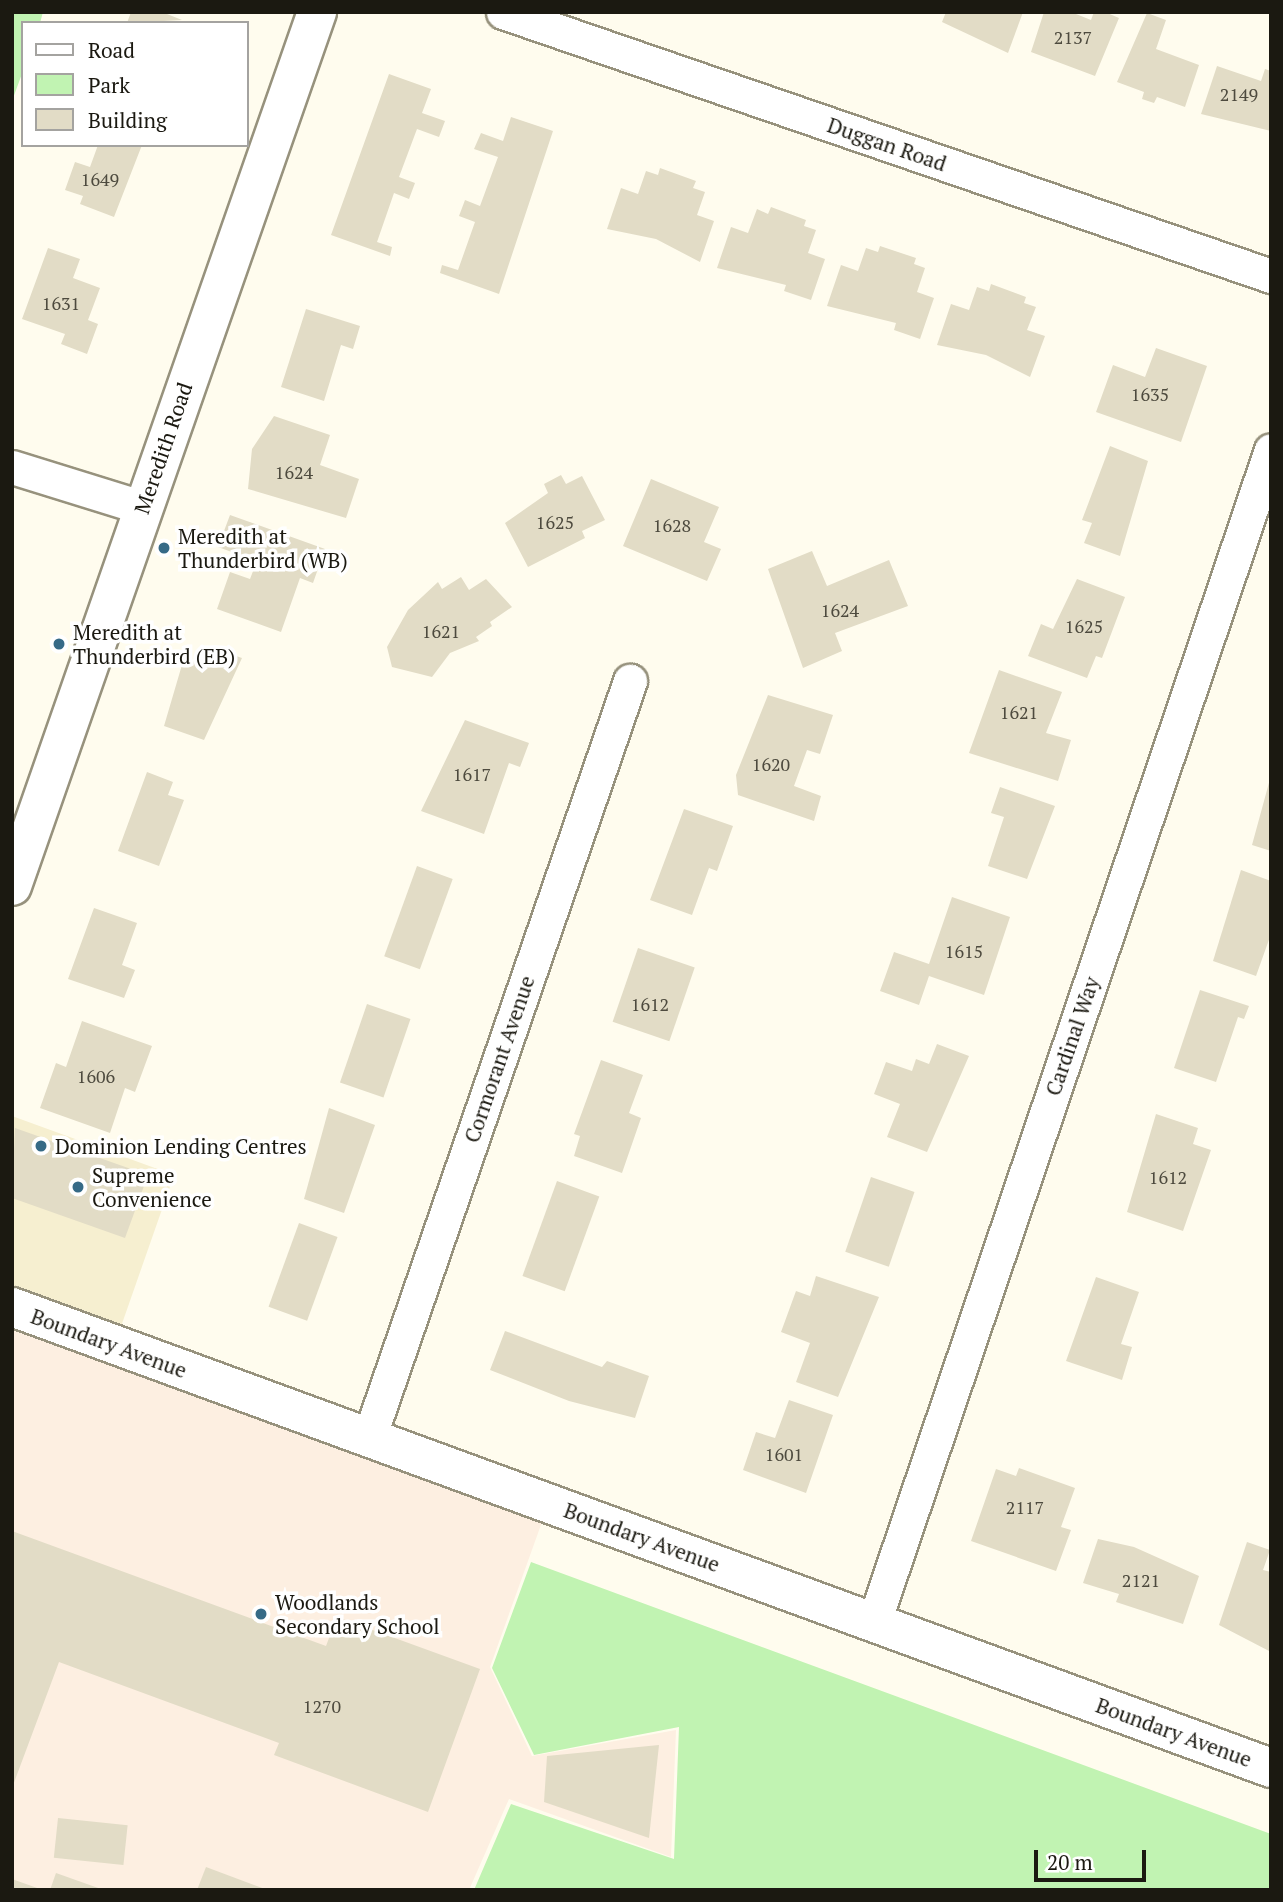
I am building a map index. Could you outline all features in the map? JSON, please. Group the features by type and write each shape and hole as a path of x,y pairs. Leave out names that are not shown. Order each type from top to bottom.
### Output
{"street":[{"name":"Meredith Road","path":"12,886 141,508 317,12"},
{"name":"Duggan Road","path":"503,12 1271,276"},
{"name":"Cardinal Way","path":"874,1622 1271,450"},
{"path":"12,467 141,508"},
{"name":"Cormorant Avenue","path":"369,1438 630,681"},
{"name":"Boundary Avenue","path":"12,1307 1271,1768"}],"shaded area":[{"path":"12,1116 174,1175 117,1338 12,1300"},
{"name":"Woodlands Secondary School","path":"12,1313 547,1508 490,1667 532,1756 676,1730 671,1857 509,1799 469,1890 12,1890"}],"green space":[{"path":"12,12 43,12 41,21 21,21 21,76 12,101"},
{"path":"531,1562 1271,1834 1271,1890 474,1890 511,1804 674,1859 679,1727 534,1755 492,1668"}],"building":[{"path":"131,12 162,12 182,20 164,21 128,21"},
{"path":"946,12 1023,12 1008,53 942,22"},
{"path":"1044,12 1071,12 1091,20 1094,12 1105,12 1119,18 1095,76 1031,52"},
{"path":"1147,13 1166,20 1156,49 1199,65 1185,107 1157,97 1154,103 1142,99 1144,92 1117,82"},
{"path":"1217,66 1261,81 1265,69 1271,71 1271,131 1201,114"},
{"path":"389,74 431,89 422,113 445,121 439,137 417,129 399,177 415,183 409,199 394,193 377,242 392,247 390,256 331,235"},
{"path":"511,117 553,131 499,294 440,273 442,265 458,270 475,222 459,216 465,200 480,206 498,157 474,149 481,133 503,141"},
{"path":"97,147 141,147 114,217 80,204 83,196 65,190 75,162 90,167"},
{"path":"660,168 696,181 693,188 705,192 697,215 714,221 700,262 656,239 607,229 621,188 638,194 646,171 658,175"},
{"path":"771,207 806,220 804,226 816,230 808,253 825,259 811,300 784,291 786,285 717,268 731,227 748,233 757,209 768,214"},
{"path":"880,246 916,258 914,264 925,268 917,292 934,298 920,339 894,330 896,323 827,306 841,265 858,271 866,248 878,252"},
{"path":"48,248 80,259 73,278 100,288 88,320 98,324 87,354 61,344 65,334 22,319"},
{"path":"991,284 1026,297 1024,303 1036,307 1027,330 1045,336 1030,377 986,355 937,345 951,304 969,310 977,287 989,291"},
{"path":"306,309 360,326 353,349 341,345 324,401 281,387"},
{"path":"1156,348 1207,366 1181,442 1096,412 1113,365 1145,377"},
{"path":"274,416 330,435 320,465 359,479 346,518 248,489 252,449"},
{"path":"1110,446 1148,461 1120,556 1084,543 1092,523 1082,520"},
{"path":"561,475 566,484 582,476 605,520 582,531 585,538 528,567 505,523 548,493 544,484"},
{"path":"651,479 719,507 704,542 721,549 707,581 623,546"},
{"path":"230,515 325,549 313,583 300,578 281,632 217,609 230,572 250,579 255,566 249,564 251,559 218,547"},
{"path":"812,551 827,586 889,560 908,606 835,633 842,651 803,668 768,569"},
{"path":"461,577 469,590 486,579 512,607 490,622 492,626 476,637 479,641 450,653 432,677 392,667 387,647 408,610 438,582 442,589"},
{"path":"1077,579 1125,597 1102,658 1096,656 1087,678 1028,656 1041,624 1053,629"},
{"path":"210,647 242,658 204,740 164,726 184,658 203,665"},
{"path":"999,670 1062,692 1046,733 1071,740 1058,781 969,753"},
{"path":"768,695 833,715 820,754 807,750 794,786 821,796 814,821 738,795 736,775"},
{"path":"465,720 529,743 520,767 509,763 484,834 421,811"},
{"path":"147,772 173,782 168,795 184,800 159,866 118,851"},
{"path":"1271,779 1271,851 1252,845"},
{"path":"1000,787 1055,806 1027,879 988,866 1004,817 991,813"},
{"path":"684,809 733,826 717,871 709,868 692,915 650,900"},
{"path":"417,866 453,879 420,969 384,956"},
{"path":"1241,870 1271,881 1271,934 1256,976 1213,961"},
{"path":"952,897 1010,917 984,995 929,976 919,1005 880,991 894,952 929,964"},
{"path":"94,908 137,923 122,965 135,970 124,998 68,979"},
{"path":"638,948 695,968 669,1041 613,1022"},
{"path":"1200,990 1249,1006 1244,1019 1238,1017 1216,1082 1174,1068"},
{"path":"367,1004 410,1019 383,1097 340,1082"},
{"path":"82,1021 152,1046 135,1092 125,1088 110,1133 40,1108 56,1063 66,1067"},
{"path":"937,1044 969,1056 927,1152 887,1137 900,1104 874,1094 886,1062 912,1071 916,1059 929,1064"},
{"path":"601,1060 643,1075 629,1113 641,1118 622,1173 574,1156 580,1136 574,1134"},
{"path":"329,1108 375,1125 344,1213 304,1199"},
{"path":"1156,1114 1198,1128 1193,1144 1211,1150 1183,1231 1127,1212"},
{"name":"Supreme Convenience","path":"15,1128 148,1175 125,1238 12,1198"},
{"path":"871,1177 914,1192 889,1267 845,1252"},
{"path":"557,1181 599,1196 565,1291 522,1276"},
{"path":"299,1223 338,1237 307,1321 269,1307"},
{"path":"816,1276 879,1297 838,1397 796,1382 810,1343 781,1332 796,1291 810,1296"},
{"path":"1096,1277 1139,1292 1121,1344 1132,1347 1122,1380 1066,1361"},
{"path":"505,1331 602,1367 607,1361 649,1376 635,1418 569,1401 490,1370"},
{"path":"789,1400 833,1415 806,1493 743,1470 756,1432 775,1438"},
{"path":"1019,1468 1075,1488 1061,1527 1071,1530 1056,1571 971,1541 996,1469 1016,1476"},
{"path":"12,1531 326,1646 337,1617 480,1669 428,1812 274,1755 279,1743 59,1662 12,1788"},
{"path":"1098,1539 1134,1547 1199,1576 1183,1624 1116,1602 1119,1594 1083,1583"},
{"path":"1247,1542 1270,1550 1263,1570 1271,1572 1271,1652 1219,1625"},
{"path":"659,1745 649,1838 544,1802 547,1756"},
{"path":"58,1818 128,1825 123,1865 54,1858"},
{"path":"206,1867 265,1889 265,1890 197,1890"},
{"path":"56,1873 101,1889 101,1890 50,1890"},
{"path":"12,1879 40,1889 40,1890 12,1890"}],"place":[{"name":"Meredith at Thunderbird (WB)","path":"164,548"},
{"name":"Meredith at Thunderbird (EB)","path":"59,644"},
{"name":"Dominion Lending Centres","path":"41,1146"},
{"name":"Supreme Convenience","path":"78,1187"},
{"name":"Woodlands Secondary School","path":"261,1614"}]}
